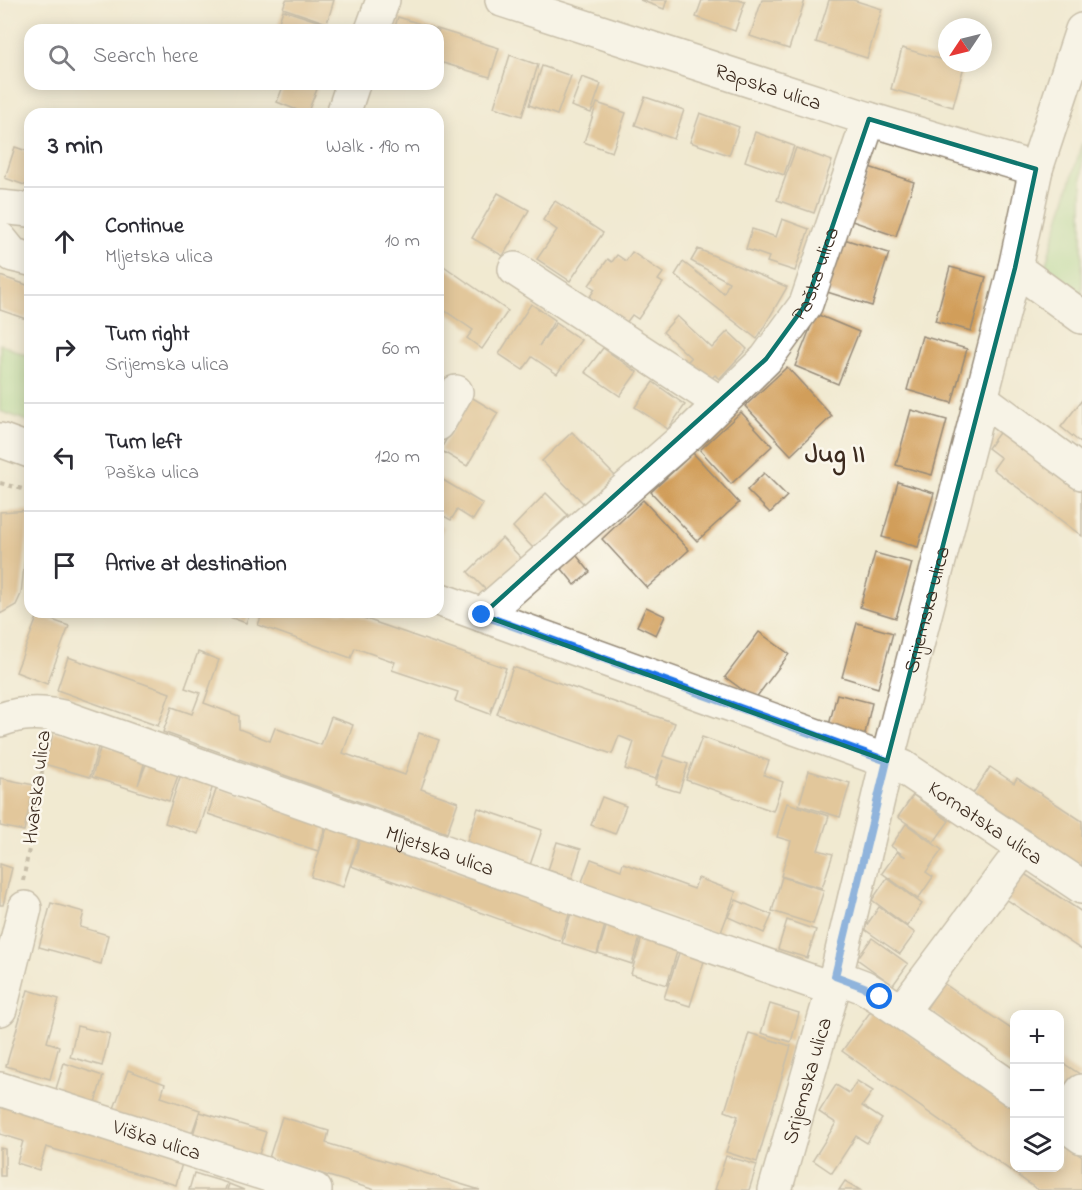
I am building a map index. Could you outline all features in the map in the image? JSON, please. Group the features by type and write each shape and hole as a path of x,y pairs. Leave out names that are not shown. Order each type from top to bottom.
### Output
{"street":[{"path":"374,24 383,0"},
{"name":"Rapska ulica","path":"502,0 869,120 1036,169"},
{"name":"Srijemska ulica","path":"775,1190 834,982 887,761 1015,268 1036,169 1082,30"},
{"path":"345,108 351,90"},
{"name":"Paška ulica","path":"482,615 691,432 766,359 806,304 869,120"},
{"path":"0,207 24,209"},
{"path":"0,239 13,255 24,258"},
{"path":"1015,268 1082,317"},
{"path":"515,269 720,403"},
{"path":"444,413 456,392"},
{"path":"982,399 1082,473"},
{"path":"0,440 24,449"},
{"path":"444,601 887,761"},
{"name":"Hvarska ulica","path":"0,720 15,715 45,713"},
{"name":"Mljetska ulica","path":"45,713 63,717 834,982 864,987 1010,1087"},
{"name":"Kornatska ulica","path":"887,761 903,767 1082,887"},
{"path":"902,1011 1024,848"},
{"path":"0,1008 25,908"},
{"name":"Viška ulica","path":"0,1089 315,1190"},
{"path":"1063,1118 1082,1091"},
{"path":"1064,1125 1082,1137"}],"path":[{"path":"0,483 24,489"},
{"name":"Hvarska ulica","path":"25,908 18,902 41,785 45,713"}],"highlighted area":[{"path":"869,119 1036,169 1015,268 887,761 482,615 766,359 806,304"}],"green space":[{"path":"1082,143 1082,308 1042,277"},
{"path":"0,344 24,354 24,420 0,411"}],"building":[{"path":"286,0 334,0 327,23 283,8"},
{"path":"640,0 667,0 664,9"},
{"path":"702,0 745,2 735,31 696,17"},
{"path":"762,0 805,0 789,49 750,36"},
{"path":"829,0 853,0 882,9 867,58 816,42"},
{"path":"283,10 326,24 278,24"},
{"path":"398,17 421,24 396,24"},
{"path":"444,31 499,48 490,77 444,63"},
{"path":"902,48 938,58 938,72 962,72 953,107 891,89"},
{"path":"510,55 538,65 522,116 494,107"},
{"path":"542,66 571,76 557,115 529,105"},
{"path":"582,77 601,84 591,113 571,106"},
{"path":"282,90 317,90 309,108 292,108 277,102"},
{"path":"645,97 684,110 674,139 635,125"},
{"path":"597,103 626,113 612,152 584,142"},
{"path":"700,113 739,127 729,155 690,142"},
{"path":"755,132 794,146 784,175 745,161"},
{"path":"15,147 24,150 24,185 5,178"},
{"path":"796,148 832,161 814,213 777,200"},
{"path":"869,167 914,182 896,236 852,221"},
{"path":"498,193 529,210 503,256 472,238"},
{"path":"555,201 603,233 570,281 537,259 557,230 543,220"},
{"path":"782,219 809,229 795,271 767,262 769,257 746,249 752,229 776,237"},
{"path":"844,239 889,253 872,306 827,292"},
{"path":"698,249 787,287 757,339 675,275 683,262 724,293 729,282 691,261"},
{"path":"632,252 663,273 658,280 663,283 638,319 632,315 626,323 589,298 595,289 589,285 608,259 612,262 617,255 626,261"},
{"path":"444,266 508,311 482,349 467,338 473,330 444,310"},
{"path":"950,267 986,277 971,331 935,321"},
{"path":"0,276 24,284 24,318 0,310"},
{"path":"531,304 555,320 539,346 556,323 581,340 557,374 532,357 523,370 499,354"},
{"path":"816,314 859,332 838,384 795,366"},
{"path":"677,316 712,348 728,331 747,349 719,379 715,375 708,382 687,362 691,358 663,332"},
{"path":"922,336 967,349 952,403 907,390"},
{"path":"603,348 637,372 620,396 585,372"},
{"path":"787,367 832,416 791,455 745,406"},
{"path":"653,382 685,405 668,429 635,407"},
{"path":"471,397 498,413 467,466 444,452 444,443"},
{"path":"1082,400 1082,444 1061,427"},
{"path":"911,410 947,420 932,475 896,465"},
{"path":"741,412 772,446 731,484 700,450"},
{"path":"1006,423 1082,480 1082,536 993,469 1001,458 988,448"},
{"path":"572,432 615,476 585,505 542,461"},
{"path":"693,453 739,503 697,541 651,492"},
{"path":"764,473 787,496 770,513 747,490"},
{"path":"444,481 483,504 473,520 457,510 451,520 444,516"},
{"path":"898,482 934,493 918,547 882,537"},
{"path":"546,493 568,515 534,549 513,527"},
{"path":"643,500 689,550 647,588 602,539"},
{"path":"24,510 24,566 21,594 16,605 0,614 0,512"},
{"path":"502,538 523,560 490,594 468,572"},
{"path":"573,551 590,572 575,585 558,564"},
{"path":"875,553 912,563 896,618 860,607"},
{"path":"646,607 665,616 656,635 637,626"},
{"path":"37,618 46,618 69,626 47,684 16,672"},
{"path":"232,618 248,618 246,623"},
{"path":"261,618 363,618 506,668 490,714 455,701 458,692 392,670 395,662 355,648 351,658 258,625"},
{"path":"857,623 893,633 878,688 842,677"},
{"path":"759,632 789,654 755,699 725,677"},
{"path":"198,652 219,660 204,703 239,716 239,729 270,741 275,728 321,745 331,717 353,725 343,753 405,775 419,733 439,740 421,789 458,802 447,833 163,732 172,707 192,714 200,693 185,688"},
{"path":"68,657 170,693 158,726 57,690"},
{"path":"513,667 675,723 663,756 688,764 679,792 655,785 663,760 655,779 625,769 634,742 619,736 612,754 497,714"},
{"path":"837,694 872,703 864,738 828,729"},
{"path":"54,731 99,744 90,777 44,764"},
{"path":"702,737 769,761 764,775 783,782 773,811 686,780"},
{"path":"101,745 146,757 138,785 148,759 180,770 169,801 92,777"},
{"path":"990,767 1014,783 1017,778 1082,821 1082,872 970,798"},
{"path":"182,771 214,782 198,834 165,823"},
{"path":"809,771 850,783 840,817 799,805"},
{"path":"0,778 34,785 24,831 0,826"},
{"path":"217,787 326,825 318,851 208,814"},
{"path":"913,795 949,821 934,842 898,817"},
{"path":"602,797 626,806 615,834 591,825"},
{"path":"787,803 829,816 818,850 833,854 822,888 781,876 791,841 777,837"},
{"path":"478,808 542,830 530,865 466,844"},
{"path":"906,824 942,850 926,872 933,877 918,899 882,873 897,852 906,857 891,846"},
{"path":"328,825 360,836 343,887 311,877"},
{"path":"361,837 570,912 560,941 351,866"},
{"path":"557,842 581,849 572,878 548,870"},
{"path":"591,859 621,870 623,863 694,889 698,878 736,892 720,935 581,884"},
{"path":"0,864 12,868 3,905 0,905"},
{"path":"1023,873 1082,912 1082,950 1006,899"},
{"path":"782,877 824,890 813,924 772,911"},
{"path":"887,878 922,904 907,926 872,900"},
{"path":"736,900 772,915 764,933 728,917"},
{"path":"51,903 84,912 80,927 108,935 101,964 39,947"},
{"path":"879,907 915,933 900,954 864,929"},
{"path":"572,910 606,921 597,954 562,943"},
{"path":"787,920 816,930 807,958 778,949"},
{"path":"608,921 642,931 632,964 598,953"},
{"path":"643,934 679,945 667,985 631,974"},
{"path":"872,938 908,964 893,985 857,959"},
{"path":"680,950 705,958 690,1006 664,998"},
{"path":"943,983 1010,1028 1010,1066 926,1009"},
{"path":"28,990 59,999 47,1042 59,1046 50,1079 6,1066"},
{"path":"770,1004 799,1013 791,1042 761,1033"},
{"path":"873,1008 1010,1106 1010,1170 842,1051"},
{"path":"77,1026 110,1034 102,1066 70,1057"},
{"path":"749,1033 791,1046 757,1162 726,1152 738,1116 725,1111"},
{"path":"64,1063 103,1076 94,1106 55,1092"},
{"path":"1064,1064 1081,1075 1064,1094"},
{"path":"128,1070 165,1084 161,1097 200,1110 190,1139 112,1114"},
{"path":"857,1081 873,1091 862,1106 882,1119 867,1143 856,1136 832,1173 813,1160 836,1123 819,1112 836,1085 849,1093"},
{"path":"0,1099 185,1152 176,1185 46,1147 39,1170 17,1163 23,1141 0,1134"},
{"path":"200,1112 266,1132 257,1161 191,1141"},
{"path":"282,1117 329,1131 326,1143 480,1190 375,1190 269,1158"},
{"path":"1064,1144 1082,1157 1082,1190 1038,1190 1013,1172 1064,1172"},
{"path":"0,1148 5,1149 5,1176 0,1176"},
{"path":"726,1156 757,1165 749,1190 715,1190"},
{"path":"194,1173 227,1183 225,1190 189,1190"},
{"path":"845,1181 860,1190 839,1190"},
{"path":"229,1184 244,1190 227,1190"}],"district":[{"name":"Jug II","path":"835,453"}],"route":[{"path":"482,615 887,761 835,976 864,987 880,997"}]}
